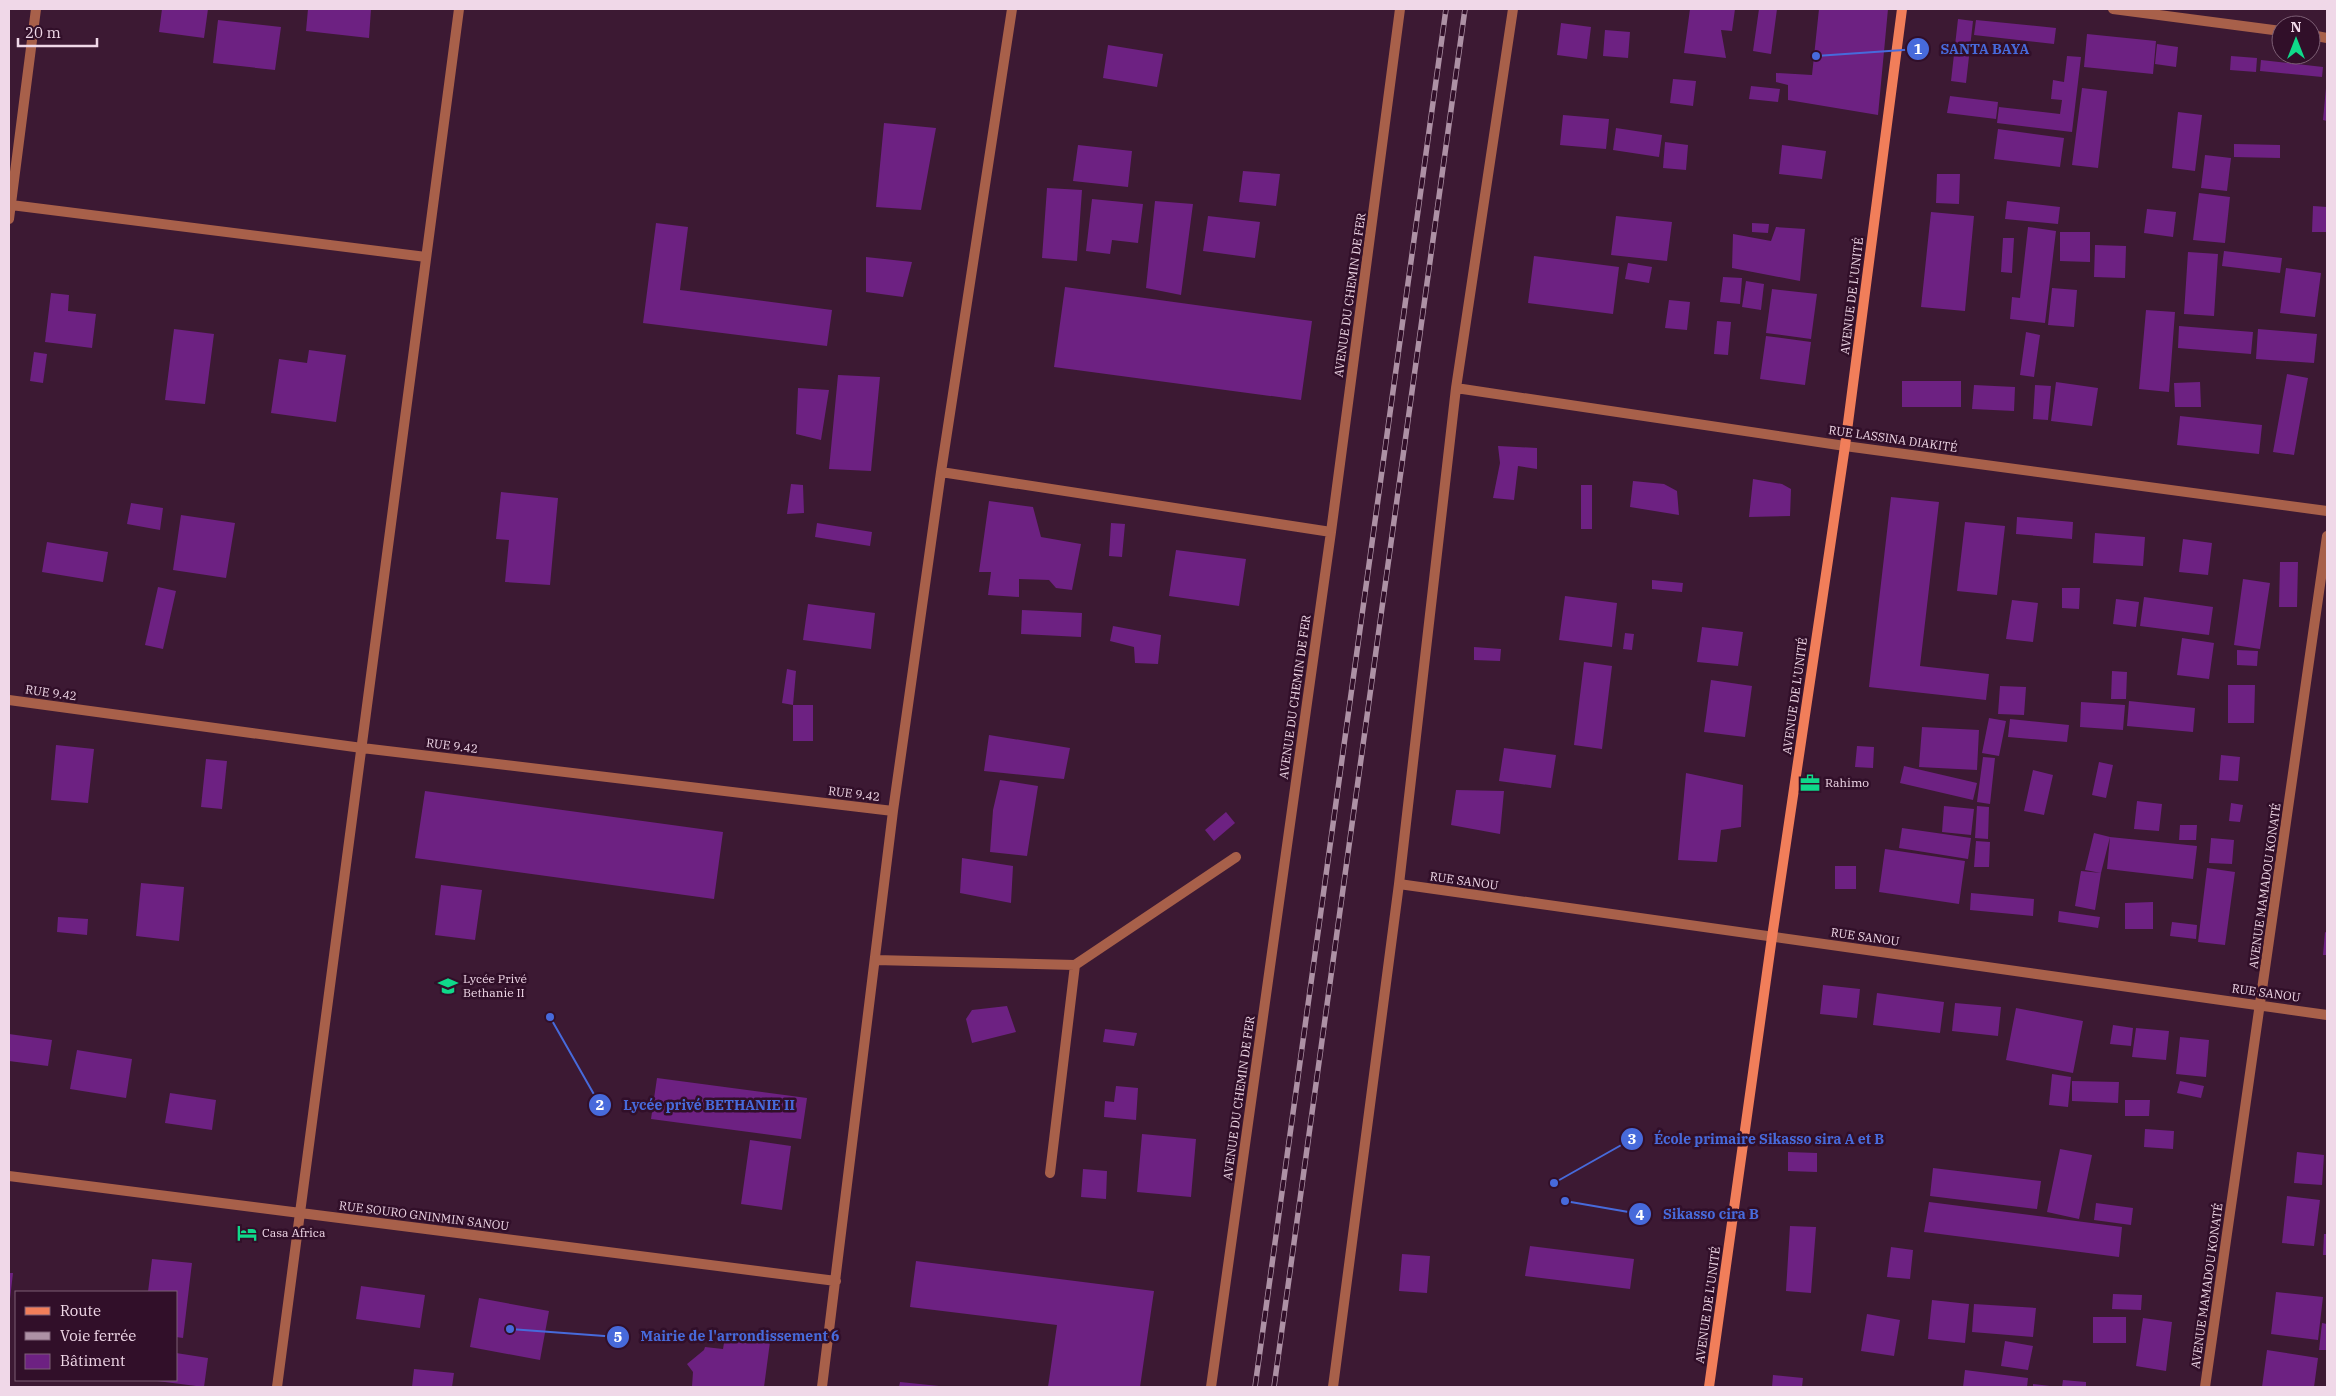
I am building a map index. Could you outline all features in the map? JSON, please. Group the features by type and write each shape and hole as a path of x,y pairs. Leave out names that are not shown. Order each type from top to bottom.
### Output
{"street":[{"path":"9,219 36,9"},
{"path":"277,1387 459,9"},
{"path":"822,1387 893,811 941,472 1012,9"},
{"name":"AVENUE DU CHEMIN DE FER","path":"1211,1387 1331,532 1400,9"},
{"path":"1333,1387 1399,884 1456,388 1513,9"},
{"name":"AVENUE DE L'UNITÉ","path":"1709,1387 1772,937 1845,446 1902,9"},
{"path":"2113,9 2271,30"},
{"path":"11,205 426,257"},
{"name":"RUE LASSINA DIAKITÉ","path":"1456,388 1845,446 2327,511"},
{"path":"941,472 1331,532"},
{"name":"AVENUE MAMADOU KONATÉ","path":"2205,1387 2327,536"},
{"name":"RUE 9.42","path":"9,700 362,748 893,811"},
{"path":"875,960 1074,965 1236,857"},
{"name":"RUE SANOU","path":"1399,884 2327,1015"},
{"path":"1050,1173 1074,965"},
{"name":"RUE SOURO GNINMIN SANOU","path":"9,1176 836,1281"}],"building":[{"path":"162,9 208,9 204,38 159,32"},
{"path":"308,9 371,9 369,38 306,31"},
{"path":"1690,9 1735,9 1732,31 1721,30 1726,58 1684,53"},
{"path":"1759,9 1777,9 1771,54 1753,51"},
{"path":"1819,9 1888,9 1878,115 1788,100 1788,85 1776,82 1776,73 1812,75"},
{"path":"1958,19 1973,21 1966,83 1951,81"},
{"path":"218,20 281,27 275,70 213,63"},
{"path":"1976,20 2056,28 2054,44 1974,35"},
{"path":"1561,23 1591,27 1587,59 1557,55"},
{"path":"1605,30 1630,32 1628,58 1603,56"},
{"path":"2087,34 2156,41 2153,74 2084,67"},
{"path":"2157,44 2178,47 2176,67 2155,64"},
{"path":"1108,45 1163,54 1157,87 1103,78"},
{"path":"2067,56 2081,57 2072,132 1997,123 1999,107 2060,114 2062,100 2051,99 2053,80 2064,82"},
{"path":"2231,56 2257,58 2256,72 2230,70"},
{"path":"2261,60 2271,61 2271,65 2323,67 2322,77 2260,71"},
{"path":"1673,79 1696,81 1693,106 1670,103"},
{"path":"1751,86 1780,89 1778,102 1749,99"},
{"path":"2082,88 2107,91 2098,168 2072,165"},
{"path":"2327,88 2327,121 2323,120"},
{"path":"1950,96 1998,102 1996,119 1947,113"},
{"path":"2178,112 2202,115 2195,171 2172,168"},
{"path":"1563,115 1609,119 1606,149 1560,145"},
{"path":"884,123 936,128 921,210 876,207"},
{"path":"1616,128 1662,135 1659,157 1613,150"},
{"path":"1998,129 2064,138 2060,167 1994,159"},
{"path":"1665,142 1688,145 1686,170 1663,168"},
{"path":"2234,144 2280,145 2280,158 2234,157"},
{"path":"1078,145 1132,151 1128,187 1073,181"},
{"path":"1782,145 1826,151 1822,179 1779,174"},
{"path":"2205,155 2231,158 2227,191 2201,188"},
{"path":"1243,171 1280,174 1276,206 1239,202"},
{"path":"1937,174 1960,174 1959,204 1936,203"},
{"path":"1047,188 1082,190 1077,261 1042,258"},
{"path":"2199,193 2230,197 2225,243 2193,240"},
{"path":"1092,199 1143,204 1138,243 1112,240 1110,254 1086,251"},
{"path":"1155,201 1193,204 1181,295 1146,288"},
{"path":"2007,201 2060,207 2058,224 2005,219"},
{"path":"2313,206 2327,207 2326,232 2312,232"},
{"path":"2147,209 2176,212 2173,237 2144,233"},
{"path":"1931,212 1974,216 1965,311 1921,307"},
{"path":"1208,216 1260,222 1255,258 1203,251"},
{"path":"1616,216 1672,222 1667,261 1611,255"},
{"path":"656,223 688,227 680,290 832,310 827,346 643,323"},
{"path":"1752,223 1769,224 1768,233 1752,232"},
{"path":"1776,227 1805,229 1800,281 1732,268 1733,234 1771,241"},
{"path":"2028,227 2056,231 2045,323 2010,319 2012,297 2020,298"},
{"path":"2060,232 2090,232 2090,262 2060,261"},
{"path":"2003,238 2014,238 2012,273 2001,272"},
{"path":"2095,245 2126,246 2125,278 2094,277"},
{"path":"2224,251 2282,258 2280,273 2222,266"},
{"path":"2188,252 2218,254 2214,316 2184,314"},
{"path":"1534,256 1619,267 1613,314 1528,303"},
{"path":"866,257 912,262 903,297 866,292"},
{"path":"1628,263 1652,267 1649,283 1625,279"},
{"path":"2286,268 2321,273 2315,317 2280,313"},
{"path":"1723,277 1742,278 1740,304 1720,302"},
{"path":"1746,281 1764,284 1761,310 1742,307"},
{"path":"1065,287 1312,321 1301,400 1054,367"},
{"path":"2052,288 2077,290 2074,327 2048,325"},
{"path":"1772,289 1817,294 1811,339 1766,333"},
{"path":"51,293 69,295 68,311 96,314 92,348 45,342"},
{"path":"1669,300 1690,302 1687,330 1665,328"},
{"path":"2146,310 2175,312 2169,392 2139,389"},
{"path":"1717,321 1731,322 1728,355 1714,354"},
{"path":"2179,326 2253,332 2251,354 2178,348"},
{"path":"174,329 214,334 205,404 165,400"},
{"path":"2258,329 2317,334 2314,363 2256,359"},
{"path":"2026,332 2040,335 2034,377 2020,375"},
{"path":"1766,336 1811,342 1805,385 1760,379"},
{"path":"309,350 346,355 336,422 271,413 279,359 307,363"},
{"path":"34,352 47,354 43,383 30,381"},
{"path":"2287,374 2308,378 2294,455 2273,452"},
{"path":"838,375 880,377 871,471 829,469"},
{"path":"1902,381 1961,381 1961,407 1902,407"},
{"path":"2056,382 2098,388 2092,426 2051,421"},
{"path":"2200,382 2201,407 2175,407 2174,383"},
{"path":"1974,385 2015,387 2014,411 1972,409"},
{"path":"2035,385 2051,386 2048,420 2033,419"},
{"path":"798,388 829,390 821,440 796,434"},
{"path":"2180,416 2262,425 2259,454 2177,445"},
{"path":"1498,446 1537,448 1537,469 1518,466 1514,500 1493,498 1500,463"},
{"path":"1753,479 1782,484 1791,489 1790,516 1749,517"},
{"path":"1633,481 1664,484 1677,491 1679,515 1630,507"},
{"path":"791,484 803,485 804,513 787,514"},
{"path":"1581,485 1592,485 1592,529 1581,529"},
{"path":"501,492 558,498 550,585 505,582 509,540 496,539"},
{"path":"1891,497 1939,502 1920,666 1989,674 1986,700 1869,687"},
{"path":"989,501 1033,507 1041,537 1081,544 1072,590 1056,588 1049,580 1019,579 1019,597 988,595 991,572 979,572"},
{"path":"131,503 163,508 160,530 127,524"},
{"path":"181,515 235,523 226,578 173,570"},
{"path":"2017,517 2073,522 2072,539 2016,534"},
{"path":"1965,522 2005,526 1997,595 1957,591"},
{"path":"817,523 872,532 870,546 815,537"},
{"path":"1111,523 1125,524 1122,557 1109,556"},
{"path":"2095,533 2145,537 2143,566 2093,563"},
{"path":"2183,539 2212,543 2208,575 2179,572"},
{"path":"47,542 108,552 103,582 42,572"},
{"path":"1176,550 1246,559 1239,606 1169,596"},
{"path":"2280,562 2298,562 2297,607 2279,607"},
{"path":"2243,579 2270,583 2260,649 2234,645"},
{"path":"1652,580 1683,583 1682,592 1652,589"},
{"path":"158,587 176,591 163,649 145,645"},
{"path":"2062,588 2080,588 2079,609 2062,608"},
{"path":"1565,596 1617,603 1612,647 1559,640"},
{"path":"2144,597 2213,607 2209,635 2140,626"},
{"path":"2116,599 2139,602 2136,627 2113,624"},
{"path":"2012,600 2038,603 2033,642 2006,639"},
{"path":"808,604 875,613 871,649 803,640"},
{"path":"1022,610 1082,613 1081,637 1021,634"},
{"path":"1113,626 1161,635 1158,664 1135,663 1134,647 1110,641"},
{"path":"1702,627 1743,632 1738,666 1697,662"},
{"path":"1625,633 1634,634 1632,650 1623,649"},
{"path":"2182,638 2214,643 2209,679 2177,675"},
{"path":"1474,647 1501,649 1500,661 1474,660"},
{"path":"2237,650 2258,651 2257,666 2237,665"},
{"path":"1584,662 1612,666 1602,749 1574,745"},
{"path":"787,669 796,671 793,705 782,703"},
{"path":"2112,671 2127,672 2126,699 2111,699"},
{"path":"1711,680 1752,686 1745,737 1704,732"},
{"path":"2228,685 2255,685 2254,723 2228,723"},
{"path":"2000,686 2026,687 2024,715 1998,714"},
{"path":"2129,701 2195,708 2193,732 2127,726"},
{"path":"2081,702 2125,705 2123,730 2080,727"},
{"path":"793,705 813,705 813,741 793,741"},
{"path":"1989,718 2006,721 1999,756 1982,753"},
{"path":"2010,719 2069,725 2067,742 2008,737"},
{"path":"1922,727 1979,730 1977,770 1919,767"},
{"path":"989,735 1070,748 1064,779 984,771"},
{"path":"56,745 94,749 88,803 51,800"},
{"path":"1857,746 1874,747 1873,768 1855,767"},
{"path":"1504,748 1556,755 1551,788 1499,781"},
{"path":"2221,755 2240,757 2238,781 2219,780"},
{"path":"1983,757 1995,758 1990,804 1977,802"},
{"path":"206,759 227,761 222,809 201,807"},
{"path":"2099,762 2113,765 2106,798 2092,795"},
{"path":"1904,766 1977,783 1973,800 1900,783"},
{"path":"2033,770 2053,775 2044,815 2024,811"},
{"path":"1686,773 1743,785 1741,827 1721,830 1717,862 1678,860"},
{"path":"1000,780 1038,786 1027,856 990,852 993,810"},
{"path":"1456,790 1504,791 1500,834 1451,825"},
{"path":"425,791 723,832 714,899 415,858"},
{"path":"2137,801 2162,804 2159,831 2134,829"},
{"path":"2231,803 2243,805 2240,822 2229,821"},
{"path":"1944,806 1974,809 1971,835 1942,832"},
{"path":"1977,806 1989,807 1988,839 1975,838"},
{"path":"1226,812 1235,823 1214,841 1205,830"},
{"path":"2180,825 2197,825 2196,840 2179,840"},
{"path":"1902,828 1971,838 1968,859 1899,848"},
{"path":"2094,833 2110,837 2101,873 2085,870"},
{"path":"2110,837 2197,846 2193,879 2107,869"},
{"path":"2211,838 2234,840 2232,864 2209,863"},
{"path":"1976,841 1990,842 1989,867 1974,867"},
{"path":"1885,849 1965,861 1959,904 1879,892"},
{"path":"962,858 1013,866 1011,903 960,893"},
{"path":"1835,866 1856,866 1856,889 1835,889"},
{"path":"2207,868 2235,872 2225,945 2198,942"},
{"path":"2081,871 2101,873 2095,910 2075,906"},
{"path":"141,883 184,887 179,941 136,936"},
{"path":"441,885 482,890 475,940 435,935"},
{"path":"1971,893 2034,899 2033,916 1970,910"},
{"path":"2153,902 2153,929 2125,929 2125,903"},
{"path":"2059,911 2100,917 2098,928 2058,922"},
{"path":"58,917 88,919 87,935 57,932"},
{"path":"2172,922 2197,925 2196,939 2170,936"},
{"path":"2325,932 2327,933 2327,955 2323,955"},
{"path":"1823,985 1860,989 1857,1018 1820,1014"},
{"path":"1877,993 1944,1002 1940,1033 1873,1025"},
{"path":"1955,1003 2001,1007 1998,1036 1952,1031"},
{"path":"1007,1006 1016,1032 972,1043 966,1019 972,1010"},
{"path":"2016,1008 2083,1021 2073,1073 2006,1060"},
{"path":"2113,1025 2133,1028 2131,1046 2110,1044"},
{"path":"2136,1028 2169,1031 2166,1060 2132,1057"},
{"path":"1105,1029 1137,1033 1134,1046 1103,1042"},
{"path":"9,1034 52,1040 48,1066 9,1061"},
{"path":"2180,1037 2209,1040 2206,1077 2176,1074"},
{"path":"77,1050 132,1059 126,1098 70,1089"},
{"path":"2052,1074 2071,1077 2068,1107 2049,1105"},
{"path":"657,1078 807,1098 801,1139 651,1119"},
{"path":"2072,1081 2119,1082 2118,1103 2072,1101"},
{"path":"2180,1081 2204,1086 2201,1098 2177,1093"},
{"path":"1116,1086 1138,1088 1136,1120 1104,1117 1105,1101 1114,1102"},
{"path":"170,1093 216,1100 212,1130 165,1123"},
{"path":"2125,1100 2150,1100 2149,1116 2125,1116"},
{"path":"2145,1129 2174,1131 2173,1149 2144,1147"},
{"path":"1142,1134 1196,1139 1191,1197 1137,1192"},
{"path":"750,1140 791,1146 782,1210 741,1204"},
{"path":"2060,1149 2092,1155 2079,1219 2047,1212"},
{"path":"1788,1152 1817,1153 1817,1172 1788,1171"},
{"path":"2297,1152 2324,1155 2322,1185 2294,1183"},
{"path":"1933,1168 2041,1181 2037,1209 1930,1196"},
{"path":"1083,1169 1107,1171 1106,1199 1081,1197"},
{"path":"2287,1196 2320,1200 2314,1246 2282,1243"},
{"path":"1929,1202 2122,1227 2119,1257 1924,1232"},
{"path":"2096,1203 2133,1208 2131,1225 2094,1220"},
{"path":"1790,1226 1816,1227 1811,1293 1786,1291"},
{"path":"2324,1234 2327,1234 2327,1255 2323,1255"},
{"path":"1530,1246 1634,1259 1630,1289 1525,1276"},
{"path":"1891,1247 1913,1250 1910,1279 1887,1277"},
{"path":"1402,1254 1430,1256 1427,1293 1399,1291"},
{"path":"152,1259 192,1263 183,1338 178,1337 178,1291 148,1291"},
{"path":"916,1261 1154,1291 1140,1387 1048,1387 1057,1325 910,1307"},
{"path":"9,1273 13,1273 10,1299 9,1299"},
{"path":"361,1286 425,1295 420,1328 356,1319"},
{"path":"2276,1292 2323,1297 2318,1340 2271,1334"},
{"path":"2113,1294 2142,1295 2141,1310 2112,1309"},
{"path":"479,1298 549,1311 540,1360 470,1347"},
{"path":"1932,1300 1969,1304 1965,1343 1928,1339"},
{"path":"1974,1304 2036,1308 2033,1337 1972,1332"},
{"path":"1867,1314 1900,1320 1894,1356 1861,1351"},
{"path":"2093,1317 2126,1317 2126,1343 2093,1343"},
{"path":"2143,1318 2172,1322 2166,1371 2136,1366"},
{"path":"2322,1323 2327,1324 2327,1350 2319,1350"},
{"path":"725,1337 770,1342 764,1387 692,1387 693,1372 687,1364 705,1347 723,1349"},
{"path":"2005,1341 2033,1346 2028,1370 2001,1366"},
{"path":"2267,1350 2318,1358 2314,1387 2262,1387"},
{"path":"178,1353 208,1358 204,1387 157,1381 178,1381"},
{"path":"414,1369 454,1373 452,1387 412,1387"},
{"path":"1965,1370 2028,1378 2027,1387 1963,1387"},
{"path":"1773,1375 1803,1378 1802,1387 1772,1387"},
{"path":"2063,1380 2086,1382 2086,1387 2062,1387"},
{"path":"900,1382 939,1386 939,1387 899,1387"},
{"path":"2033,1384 2050,1386 2050,1387 2033,1387"}],"railway":[{"path":"1255,1387 1446,9"},
{"path":"1274,1387 1465,9"}],"place":[{"name":"SANTA BAYA","path":"1816,56"},
{"name":"Rahimo","path":"1810,783"},
{"name":"Lycée Privé Bethanie II","path":"448,986"},
{"name":"Lycée privé BETHANIE II","path":"550,1017"},
{"name":"École primaire Sikasso sira A et B","path":"1554,1183"},
{"name":"Sikasso cira B","path":"1565,1201"},
{"name":"Casa Africa","path":"247,1233"},
{"name":"Mairie de l'arrondissement 6","path":"510,1329"}]}
